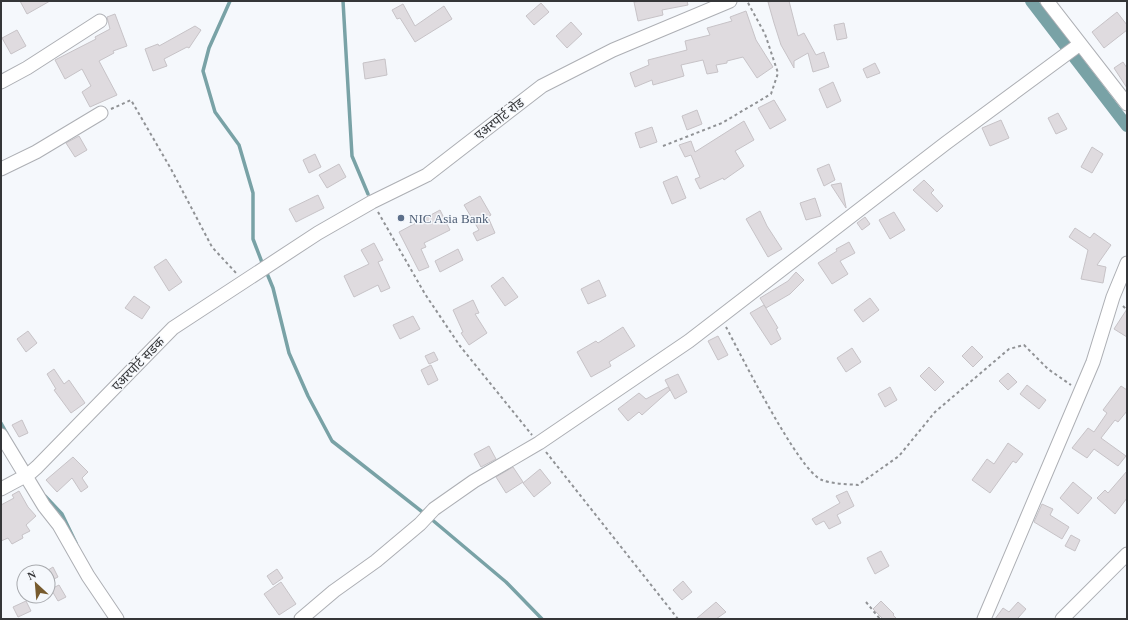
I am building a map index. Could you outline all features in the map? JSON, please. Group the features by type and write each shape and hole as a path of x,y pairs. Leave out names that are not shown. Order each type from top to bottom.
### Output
{"street":[{"name":"एअरपोर्ट रोड","path":"279,257 372,202 427,175 542,86 613,50 730,1"},
{"path":"1047,1 1074,49 1127,104"},
{"path":"1,82 27,68 100,21"},
{"path":"301,619 334,591 376,561 420,524 434,509 474,481 539,443 689,341 946,143 1074,49"},
{"path":"1,169 36,152 101,113"},
{"name":"एअरपोर्ट सडक","path":"1,489 31,472 173,328 249,279 279,257"},
{"path":"984,619 1093,362 1113,297 1127,263"},
{"path":"1,435 31,472 44,506 59,525 88,576 116,619"},
{"path":"1062,619 1127,554"}],"path":[{"path":"663,146 722,123 771,94 778,73 765,34 747,1"},
{"path":"101,113 131,100 171,169 212,247 249,279"},
{"path":"372,202 425,294 460,346 539,443 678,619"},
{"path":"721,317 767,405 806,466 821,480 858,485 899,456 935,412 1009,349 1024,345 1048,369 1080,392"},
{"path":"866,602 880,619"}],"building":[{"path":"20,1 50,1 27,14"},
{"path":"687,1 688,5 662,10 663,15 638,21 634,2"},
{"path":"789,1 798,36 804,33 816,55 824,52 829,67 813,72 808,53 794,61 794,68 781,45 774,23 768,2"},
{"path":"541,3 549,12 534,25 526,16"},
{"path":"403,4 415,26 444,6 452,19 415,42 400,18 397,19 392,10"},
{"path":"746,11 756,40 773,67 757,78 743,57 727,61 727,63 716,65 718,72 707,74 703,60 681,65 684,76 653,85 652,80 635,87 630,73 649,65 648,60 687,50 685,41 710,35 707,28 732,21 730,17"},
{"path":"1117,12 1127,25 1127,30 1104,48 1092,32"},
{"path":"115,14 127,46 113,51 114,53 99,61 117,95 90,107 82,92 91,86 82,69 65,79 55,60 96,39 95,37 110,29 107,17"},
{"path":"571,22 582,34 567,48 556,36"},
{"path":"844,23 847,38 837,40 834,25"},
{"path":"195,26 201,30 189,48 187,47 164,59 167,66 153,71 145,49 158,44 159,46"},
{"path":"17,30 26,46 11,54 2,38"},
{"path":"385,59 387,75 365,79 363,63"},
{"path":"1123,62 1127,68 1127,88 1114,68"},
{"path":"875,63 880,73 867,78 863,69"},
{"path":"833,82 841,101 827,108 819,89"},
{"path":"774,100 786,120 770,129 758,108"},
{"path":"697,110 702,124 687,130 682,116"},
{"path":"1058,113 1067,129 1056,134 1048,118"},
{"path":"1001,120 1009,138 990,146 982,128"},
{"path":"744,121 754,140 735,151 744,166 724,180 723,178 700,189 695,179 700,177 691,155 685,157 679,145 691,141 695,152"},
{"path":"652,127 657,142 640,148 635,133"},
{"path":"79,136 87,150 75,157 66,143"},
{"path":"1092,147 1103,154 1092,173 1081,167"},
{"path":"315,154 321,167 309,173 303,160"},
{"path":"339,164 346,177 327,188 319,175"},
{"path":"829,164 835,180 824,186 817,169"},
{"path":"677,176 686,198 672,204 663,182"},
{"path":"924,180 934,190 931,193 943,206 937,212 913,190"},
{"path":"841,183 846,207 846,208 831,185"},
{"path":"318,195 324,208 296,222 289,209"},
{"path":"480,196 491,215 488,217 495,233 477,241 473,233 479,230 464,205"},
{"path":"815,198 821,216 806,220 800,203"},
{"path":"440,210 450,230 424,243 426,247 421,249 429,267 419,271 399,232"},
{"path":"760,211 767,226 782,249 768,257 746,219"},
{"path":"894,212 905,230 890,239 879,220"},
{"path":"865,217 870,224 862,230 857,223"},
{"path":"1075,228 1090,238 1094,233 1111,245 1097,265 1106,267 1103,283 1081,279 1088,250 1069,237"},
{"path":"849,242 855,253 840,261 848,274 832,284 818,263 837,251 836,249"},
{"path":"374,243 383,260 378,262 390,288 381,292 378,285 354,297 344,276 369,264 361,250"},
{"path":"458,249 463,260 440,272 435,261"},
{"path":"166,259 182,282 169,291 154,267"},
{"path":"796,272 804,280 790,294 766,308 760,298 788,281"},
{"path":"503,277 518,297 505,306 491,286"},
{"path":"599,280 606,296 588,304 581,289"},
{"path":"134,296 150,307 142,319 125,308"},
{"path":"870,298 879,310 863,322 854,310"},
{"path":"473,300 479,313 475,314 487,333 469,345 461,333 463,332 453,310"},
{"path":"764,305 778,328 776,329 781,339 771,345 750,313"},
{"path":"1127,309 1127,337 1114,329"},
{"path":"413,316 420,329 400,339 393,325"},
{"path":"623,327 635,346 609,362 611,366 591,377 577,352 596,341 598,343"},
{"path":"28,331 37,343 26,352 17,339"},
{"path":"718,336 728,355 718,360 708,341"},
{"path":"972,346 983,357 973,367 962,356"},
{"path":"852,348 861,362 846,372 837,358"},
{"path":"434,352 438,360 429,364 425,356"},
{"path":"431,365 438,380 428,385 421,370"},
{"path":"929,367 944,382 935,391 920,376"},
{"path":"54,369 64,384 69,380 85,403 71,413 54,390 56,389 47,374"},
{"path":"1008,373 1017,382 1008,390 999,381"},
{"path":"678,374 687,392 675,399 665,380"},
{"path":"1027,385 1046,400 1039,409 1020,394"},
{"path":"1121,386 1127,390 1127,411 1118,422 1115,420 1101,438 1126,456 1118,466 1094,449 1087,458 1072,448 1088,428 1094,432 1107,413 1103,410"},
{"path":"668,387 670,390 642,415 639,412 628,421 618,409 639,393 646,399"},
{"path":"890,387 897,400 885,407 878,394"},
{"path":"22,420 28,433 19,437 12,425"},
{"path":"1008,443 1023,454 1016,463 1013,461 990,493 972,480 987,459 994,464"},
{"path":"489,446 496,459 481,467 474,454"},
{"path":"73,457 88,472 82,478 88,487 81,492 72,478 57,492 46,480"},
{"path":"513,467 523,482 506,493 496,477"},
{"path":"540,469 551,483 534,497 523,483"},
{"path":"1127,471 1127,498 1115,514 1097,498 1105,490 1108,493"},
{"path":"1073,482 1092,498 1078,514 1060,498"},
{"path":"19,491 28,507 36,516 26,525 30,531 22,535 23,538 12,544 8,538 1,541 1,505 14,498 12,495"},
{"path":"847,491 854,506 837,515 841,523 829,529 824,521 816,525 812,519 840,503 836,496"},
{"path":"1042,504 1053,509 1050,515 1069,527 1062,539 1034,522"},
{"path":"1071,535 1080,540 1075,551 1065,546"},
{"path":"881,551 889,566 875,574 867,558"},
{"path":"277,569 283,578 273,585 267,576"},
{"path":"683,581 692,592 682,600 673,590"},
{"path":"281,582 296,604 279,615 264,594"},
{"path":"59,585 66,597 58,601 56,598 56,586"},
{"path":"881,601 897,619 883,619 873,609"},
{"path":"716,602 726,612 716,619 696,619"},
{"path":"1018,602 1026,609 1018,618 1020,619 995,619 1003,608 1009,612"},
{"path":"20,604 28,604 31,611 18,617 13,607"}],"waterway":[{"path":"230,1 209,48 203,71 215,112 239,145 253,193 253,239 263,265"},
{"path":"343,1 352,156 368,194"},
{"path":"1031,1 1127,126"},
{"path":"266,271 273,288 289,353 308,396 332,441 425,514"},
{"path":"1,423 7,434"},
{"path":"45,496 62,514 76,543"},
{"path":"430,518 506,582 542,619"}],"place":[{"name":"NIC Asia Bank","path":"401,218"}]}
